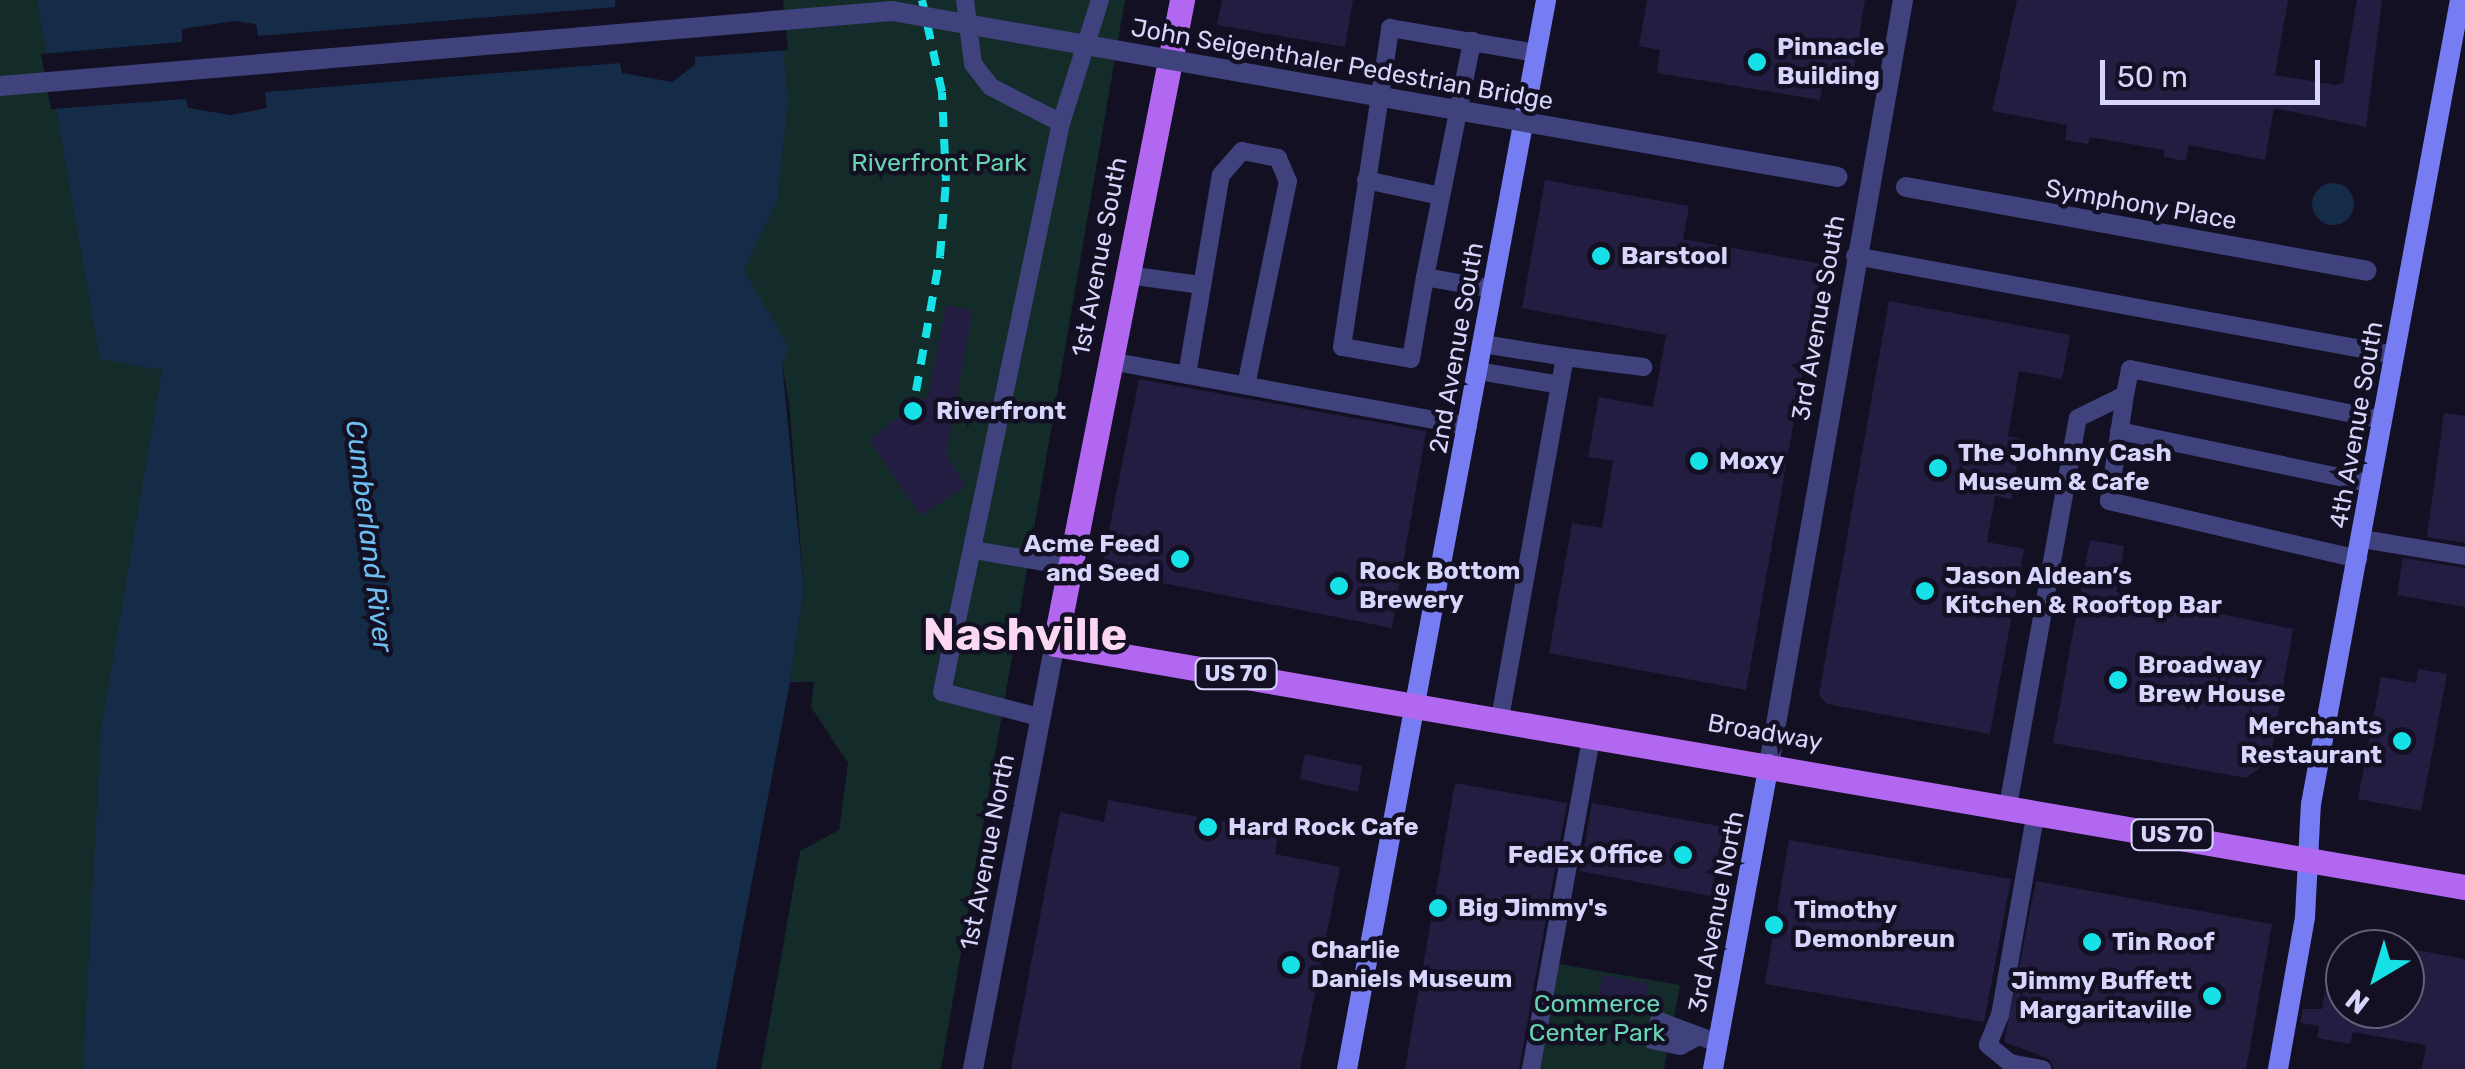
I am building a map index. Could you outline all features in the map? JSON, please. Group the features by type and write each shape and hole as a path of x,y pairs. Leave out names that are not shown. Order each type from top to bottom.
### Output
{"main road":[{"name":"1st Avenue South","path":"1054,644 1182,0"},
{"name":"Broadway","path":"1054,644 1770,764 2465,887"}],"street":[{"name":"2nd Avenue South","path":"1347,1069 1418,704 1546,0"},
{"name":"3rd Avenue South","path":"1770,764 1855,256 1903,0"},
{"name":"4th Avenue South","path":"2278,1069 2306,916 2310,804 2460,30 2460,0"},
{"name":"John Seigenthaler Pedestrian Bridge","path":"0,86 892,12 1838,177"},
{"name":"Symphony Place","path":"1906,187 2366,271"},
{"name":"1st Avenue North","path":"973,1069 1054,644"},
{"name":"3rd Avenue North","path":"1714,1069 1770,764"}],"lane":[{"path":"965,0 973,64 991,87 1061,123"},
{"path":"1039,717 942,692 1061,123 1100,0"},
{"path":"1472,41 1410,359 1342,347 1390,28 1472,41 1536,52"},
{"path":"1187,375 1221,176 1242,151 1278,158 1288,181 1246,386"},
{"path":"1366,180 1440,196"},
{"path":"1855,256 2395,355"},
{"path":"1127,275 1202,285"},
{"path":"1425,277 1493,289"},
{"path":"1483,344 1643,367"},
{"path":"1500,718 1565,358"},
{"path":"1110,362 1468,426"},
{"path":"2383,420 2130,369 2108,501 2360,549 2465,556"},
{"path":"1478,371 1560,385"},
{"path":"2008,806 2078,418 2125,395"},
{"path":"2119,431 2372,484"},
{"path":"974,550 1068,566"},
{"path":"1531,1069 1592,734"},
{"path":"2036,811 2000,1015 1988,1045 2010,1063 2042,1069"},
{"path":"1658,1021 1684,1026 1695,1038 1718,1043"},
{"path":"1652,1040 1680,1046 1695,1038"}],"green space":[{"path":"0,0 41,0 162,370 103,1069 0,1069"},
{"name":"Riverfront Park","path":"778,0 1125,0 941,1069 761,1069 800,850 839,830 848,763 790,682 804,590 789,402 782,364 744,270 777,202"},
{"name":"Commerce Center Park","path":"1559,964 1680,985 1664,1069 1534,1069"}],"water":[{"name":"Cumberland River","path":"37,0 778,0 788,100 777,202 744,270 789,348 782,364 804,590 790,681 814,682 811,707 848,763 839,830 800,851 761,1069 83,1069 101,731 162,370 100,359"},
{"path":"2333,183 2348,189 2354,204 2348,219 2333,225 2318,219 2312,204 2318,189"}],"pier":[{"path":"615,0 783,0 788,50 695,57 695,65 672,82 622,73 620,63 265,92 267,108 231,115 188,108 186,99 51,109 41,54 182,42 182,29 234,21 256,24 258,36 615,7"},
{"path":"790,682 814,682 811,707 848,763 839,830 800,851 761,1069 716,1069"}],"building":[{"path":"1222,0 1353,0 1345,47 1217,25"},
{"name":"Pinnacle Building","path":"1647,0 1865,0 1852,81 1824,77 1820,100 1657,73 1660,50 1639,46"},
{"path":"2017,0 2288,0 2275,75 2336,85 2343,83 2357,0 2382,0 2366,127 2274,108 2265,160 2189,145 2186,161 2164,157 2164,150 2090,137 2088,144 2065,140 2067,125 1992,111"},
{"path":"1545,180 1689,206 1683,239 1822,264 1746,690 1549,653 1572,523 1602,528 1613,461 1588,457 1599,397 1653,407 1666,335 1522,308"},
{"path":"1889,301 2070,335 2062,379 2019,371 2008,436 2022,439 2011,499 1995,496 1987,542 2024,549 1990,734 1827,704 1819,695"},
{"path":"946,305 973,310 946,455 966,486 921,516 869,440 928,395"},
{"path":"1139,379 1426,431 1392,628 1101,571"},
{"path":"2444,413 2465,416 2465,543 2427,537"},
{"path":"2090,540 2124,546 2116,592 2293,629 2270,760 2246,778 2053,743"},
{"path":"2403,558 2465,568 2465,607 2397,595"},
{"name":"Merchants Restaurant","path":"2418,669 2447,674 2421,811 2358,799 2381,677 2416,683"},
{"path":"1305,754 1362,766 1358,792 1300,779"},
{"path":"1455,783 1567,803 1519,1069 1405,1069"},
{"path":"1108,800 1279,832 1275,854 1340,867 1300,1069 1011,1069 1060,812 1104,822"},
{"path":"1592,803 1724,827 1711,896 1580,871"},
{"path":"1789,840 2011,879 1984,1022 1765,984"},
{"path":"2036,881 2272,924 2246,1069 2054,1069 2049,1059 2004,1042"},
{"path":"2425,952 2465,959 2465,1069 2422,1069 2426,1045 2353,1032 2350,1044 2317,1038 2319,1026 2300,1023 2303,1009 2322,1009 2325,992 2325,1029 2425,1029"},
{"path":"1602,975 1649,983 1644,1012 1597,1003"}],"railway":[{"path":"916,391 940,256 946,181 942,92 922,0"}],"place":[{"name":"Pinnacle Building","path":"1757,62"},
{"name":"Barstool","path":"1601,256"},
{"name":"Riverfront","path":"913,411"},
{"name":"Moxy","path":"1699,461"},
{"name":"The Johnny Cash Museum & Cafe","path":"1938,468"},
{"name":"Acme Feed and Seed","path":"1180,559"},
{"name":"Rock Bottom Brewery","path":"1339,586"},
{"name":"Jason Aldean’s Kitchen & Rooftop Bar","path":"1925,591"},
{"name":"Broadway Brew House","path":"2118,680"},
{"name":"Merchants Restaurant","path":"2402,741"},
{"name":"Hard Rock Cafe","path":"1208,827"},
{"name":"FedEx Office","path":"1683,855"},
{"name":"Big Jimmy's","path":"1438,908"},
{"name":"Timothy Demonbreun","path":"1774,925"},
{"name":"Tin Roof","path":"2092,942"},
{"name":"Charlie Daniels Museum","path":"1291,965"},
{"name":"Jimmy Buffett Margaritaville","path":"2212,996"}],"district":[{"name":"Nashville","path":"1025,635"}]}
